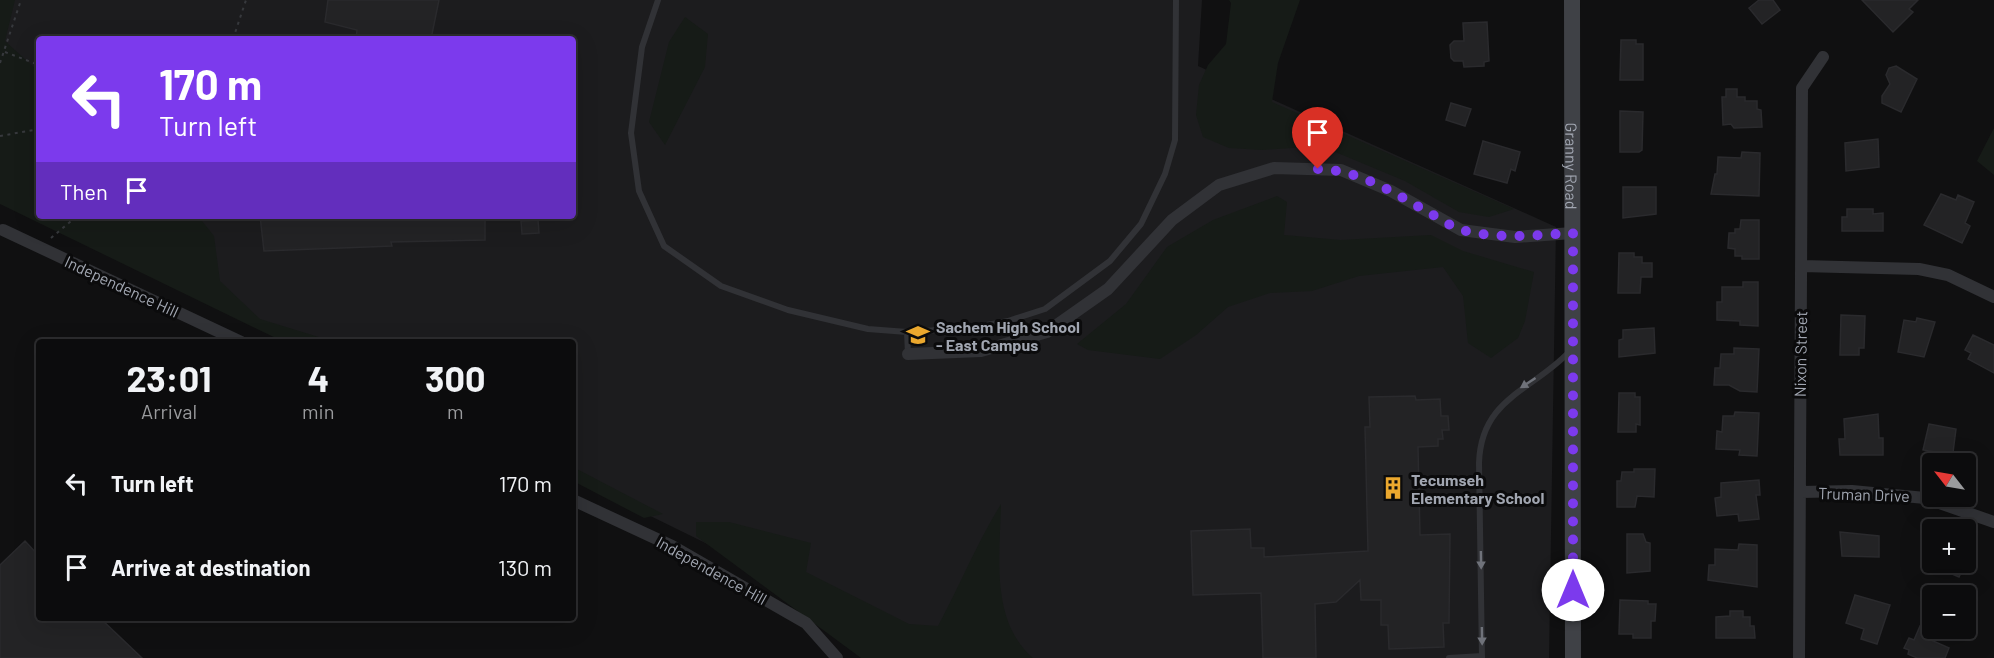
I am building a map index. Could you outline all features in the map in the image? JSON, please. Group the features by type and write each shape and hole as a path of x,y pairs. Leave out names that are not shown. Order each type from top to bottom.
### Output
{"street":[{"name":"Granny Road","path":"1572,0 1573,658"},
{"name":"Nixon Street","path":"1799,658 1802,88 1823,57"},
{"path":"908,354 981,351 1047,332 1108,289 1172,220 1219,185 1274,168 1341,170 1391,191 1461,230 1515,237 1573,233"},
{"name":"Independence Hill","path":"3,230 235,339"},
{"path":"1802,266 1919,269 1948,275 1994,297"},
{"name":"Truman Drive","path":"1801,492 1893,493 1925,498 1994,522"},
{"name":"Independence Hill","path":"576,501 672,546 806,623 837,658"}],"lane":[{"path":"658,0 642,47 630,133 639,191 664,246 721,286 788,310 868,330 908,332 971,328 1008,321 1045,309 1110,261 1141,224 1165,174 1175,140 1176,0"},
{"path":"908,332 908,354"},
{"path":"1449,658 1482,657 1479,463 1481,440 1506,399 1561,361 1574,348"}],"path":[{"path":"0,63 21,0"},
{"path":"234,36 246,0"},
{"path":"4,51 36,64"},
{"path":"0,136 36,130"},
{"path":"39,247 73,219"}],"shaded area":[{"name":"Sachem High School - East Campus","path":"0,0 1202,0 1198,66 1556,227 1549,658 940,658 576,479 576,339 290,339 45,219 576,219 576,36 36,36 36,215 0,197"},
{"path":"0,0 15,0 5,41 36,69 36,219 200,219 214,236 220,281 260,319 325,339 278,339 0,204"},
{"path":"1229,0 1300,0 1278,63 1272,102 1514,209 1489,217 1459,212 1405,181 1321,146 1262,150 1229,148 1203,137 1196,115 1199,85 1208,65 1226,44 1231,3"},
{"path":"685,17 708,34 705,67 665,145 649,122 669,42"},
{"path":"1994,128 1994,175 1977,161"},
{"path":"1277,196 1287,202 1284,235 1341,240 1431,235 1463,251 1534,272 1525,321 1518,338 1491,358 1468,343 1463,296 1443,267 1359,276 1312,291 1270,293 1228,307 1196,335 1160,359 1088,350 1077,344 1126,304 1167,247 1213,220"},
{"path":"576,469 663,514 644,518 576,483"},
{"path":"1001,504 999,566 1004,607 1019,643 1033,658 861,658 696,536 696,522 729,522 811,543 806,572 909,624 938,626"}],"building":[{"path":"328,0 439,0 432,36 356,36 357,30 325,22"},
{"path":"1759,0 1773,0 1780,10 1762,24 1749,8"},
{"path":"1862,0 1918,0 1909,9 1913,12 1893,32"},
{"path":"1487,22 1489,61 1484,62 1484,66 1464,67 1463,61 1454,61 1451,58 1450,45 1454,41 1464,41 1463,23"},
{"path":"1621,40 1636,40 1636,44 1643,44 1643,80 1620,80"},
{"path":"1896,66 1917,79 1901,112 1882,103 1882,96 1890,84 1886,75 1889,68"},
{"path":"1726,89 1737,89 1737,97 1745,97 1745,101 1757,101 1757,109 1761,110 1762,127 1734,128 1731,124 1723,125 1722,97 1726,97"},
{"path":"1451,103 1471,109 1465,126 1446,120"},
{"path":"1620,111 1643,112 1642,150 1639,152 1620,152"},
{"path":"1878,139 1879,167 1846,171 1845,143"},
{"path":"1483,141 1520,152 1515,171 1511,169 1507,183 1474,174"},
{"path":"1742,152 1760,153 1759,196 1711,194 1715,174 1717,174 1718,157 1741,158"},
{"path":"1623,187 1656,187 1656,214 1623,218"},
{"path":"1941,194 1956,200 1958,195 1974,202 1965,223 1970,226 1962,243 1924,225"},
{"path":"1847,209 1873,209 1873,214 1883,213 1883,231 1842,231 1842,217 1847,217"},
{"path":"260,219 485,219 485,240 391,242 392,246 264,251"},
{"path":"538,220 539,233 522,234 521,221"},
{"path":"1741,220 1759,220 1759,259 1742,259 1742,256 1735,256 1735,249 1728,248 1729,233 1735,233 1735,229 1740,229"},
{"path":"1619,253 1634,253 1634,257 1642,257 1642,263 1652,263 1652,277 1641,277 1640,293 1618,293"},
{"path":"1743,282 1758,282 1758,326 1740,325 1740,321 1717,320 1717,302 1722,302 1722,287 1743,287"},
{"path":"1841,315 1865,316 1864,348 1859,348 1859,355 1840,355"},
{"path":"1917,318 1935,322 1924,357 1898,352 1904,320 1916,322"},
{"path":"1654,328 1655,353 1619,357 1619,340 1623,339 1623,330"},
{"path":"1973,335 1994,345 1994,373 1968,359 1971,353 1965,350"},
{"path":"1734,348 1759,349 1757,392 1740,391 1729,385 1714,385 1715,368 1720,368 1721,354 1734,354"},
{"path":"1619,393 1635,393 1635,397 1640,397 1640,425 1636,424 1636,432 1618,432"},
{"name":"Tecumseh Elementary School","path":"1415,396 1416,400 1440,399 1441,416 1448,416 1449,430 1442,430 1443,439 1438,439 1438,446 1418,447 1420,535 1450,534 1449,623 1443,623 1444,647 1389,649 1388,625 1381,625 1381,600 1361,600 1360,580 1336,602 1315,604 1316,658 1263,658 1261,593 1193,595 1191,531 1250,529 1251,548 1264,548 1264,557 1368,551 1365,427 1370,427 1369,397"},
{"path":"1735,412 1759,413 1757,456 1739,455 1740,450 1716,449 1717,431 1722,432 1723,416 1734,416"},
{"path":"1878,414 1879,438 1883,438 1883,455 1840,455 1839,439 1845,439 1844,419"},
{"path":"1929,424 1956,429 1953,453 1923,450"},
{"path":"1634,469 1655,469 1654,497 1637,496 1635,507 1617,507 1617,481 1621,481 1622,472 1634,472"},
{"path":"1759,480 1760,495 1756,495 1759,519 1739,521 1738,514 1717,516 1715,498 1721,497 1721,483"},
{"path":"1840,532 1879,536 1879,557 1842,556"},
{"path":"1627,534 1643,534 1646,542 1650,543 1650,571 1627,573"},
{"path":"25,541 36,553 36,621 103,621 142,658 0,658 0,565"},
{"path":"1739,544 1757,545 1757,587 1708,580 1709,565 1715,565 1715,549 1738,550"},
{"path":"1855,595 1890,605 1877,644 1861,639 1864,629 1846,623"},
{"path":"1620,600 1648,601 1648,604 1656,604 1655,621 1651,621 1651,638 1633,638 1633,634 1619,634"},
{"path":"1730,611 1743,611 1743,617 1750,617 1750,626 1754,626 1755,638 1716,638 1716,617 1730,616"},
{"path":"1920,626 1922,627 1922,639 1934,639 1933,641 1949,648 1945,658 1917,658 1908,654 1909,650 1904,648 1909,638 1914,640"}],"place":[{"name":"Sachem High School - East Campus","path":"918,335"},
{"name":"Tecumseh Elementary School","path":"1393,488"}],"route":[{"path":"1318,169 1341,170 1391,191 1461,230 1515,237 1573,233 1573,590"}]}
